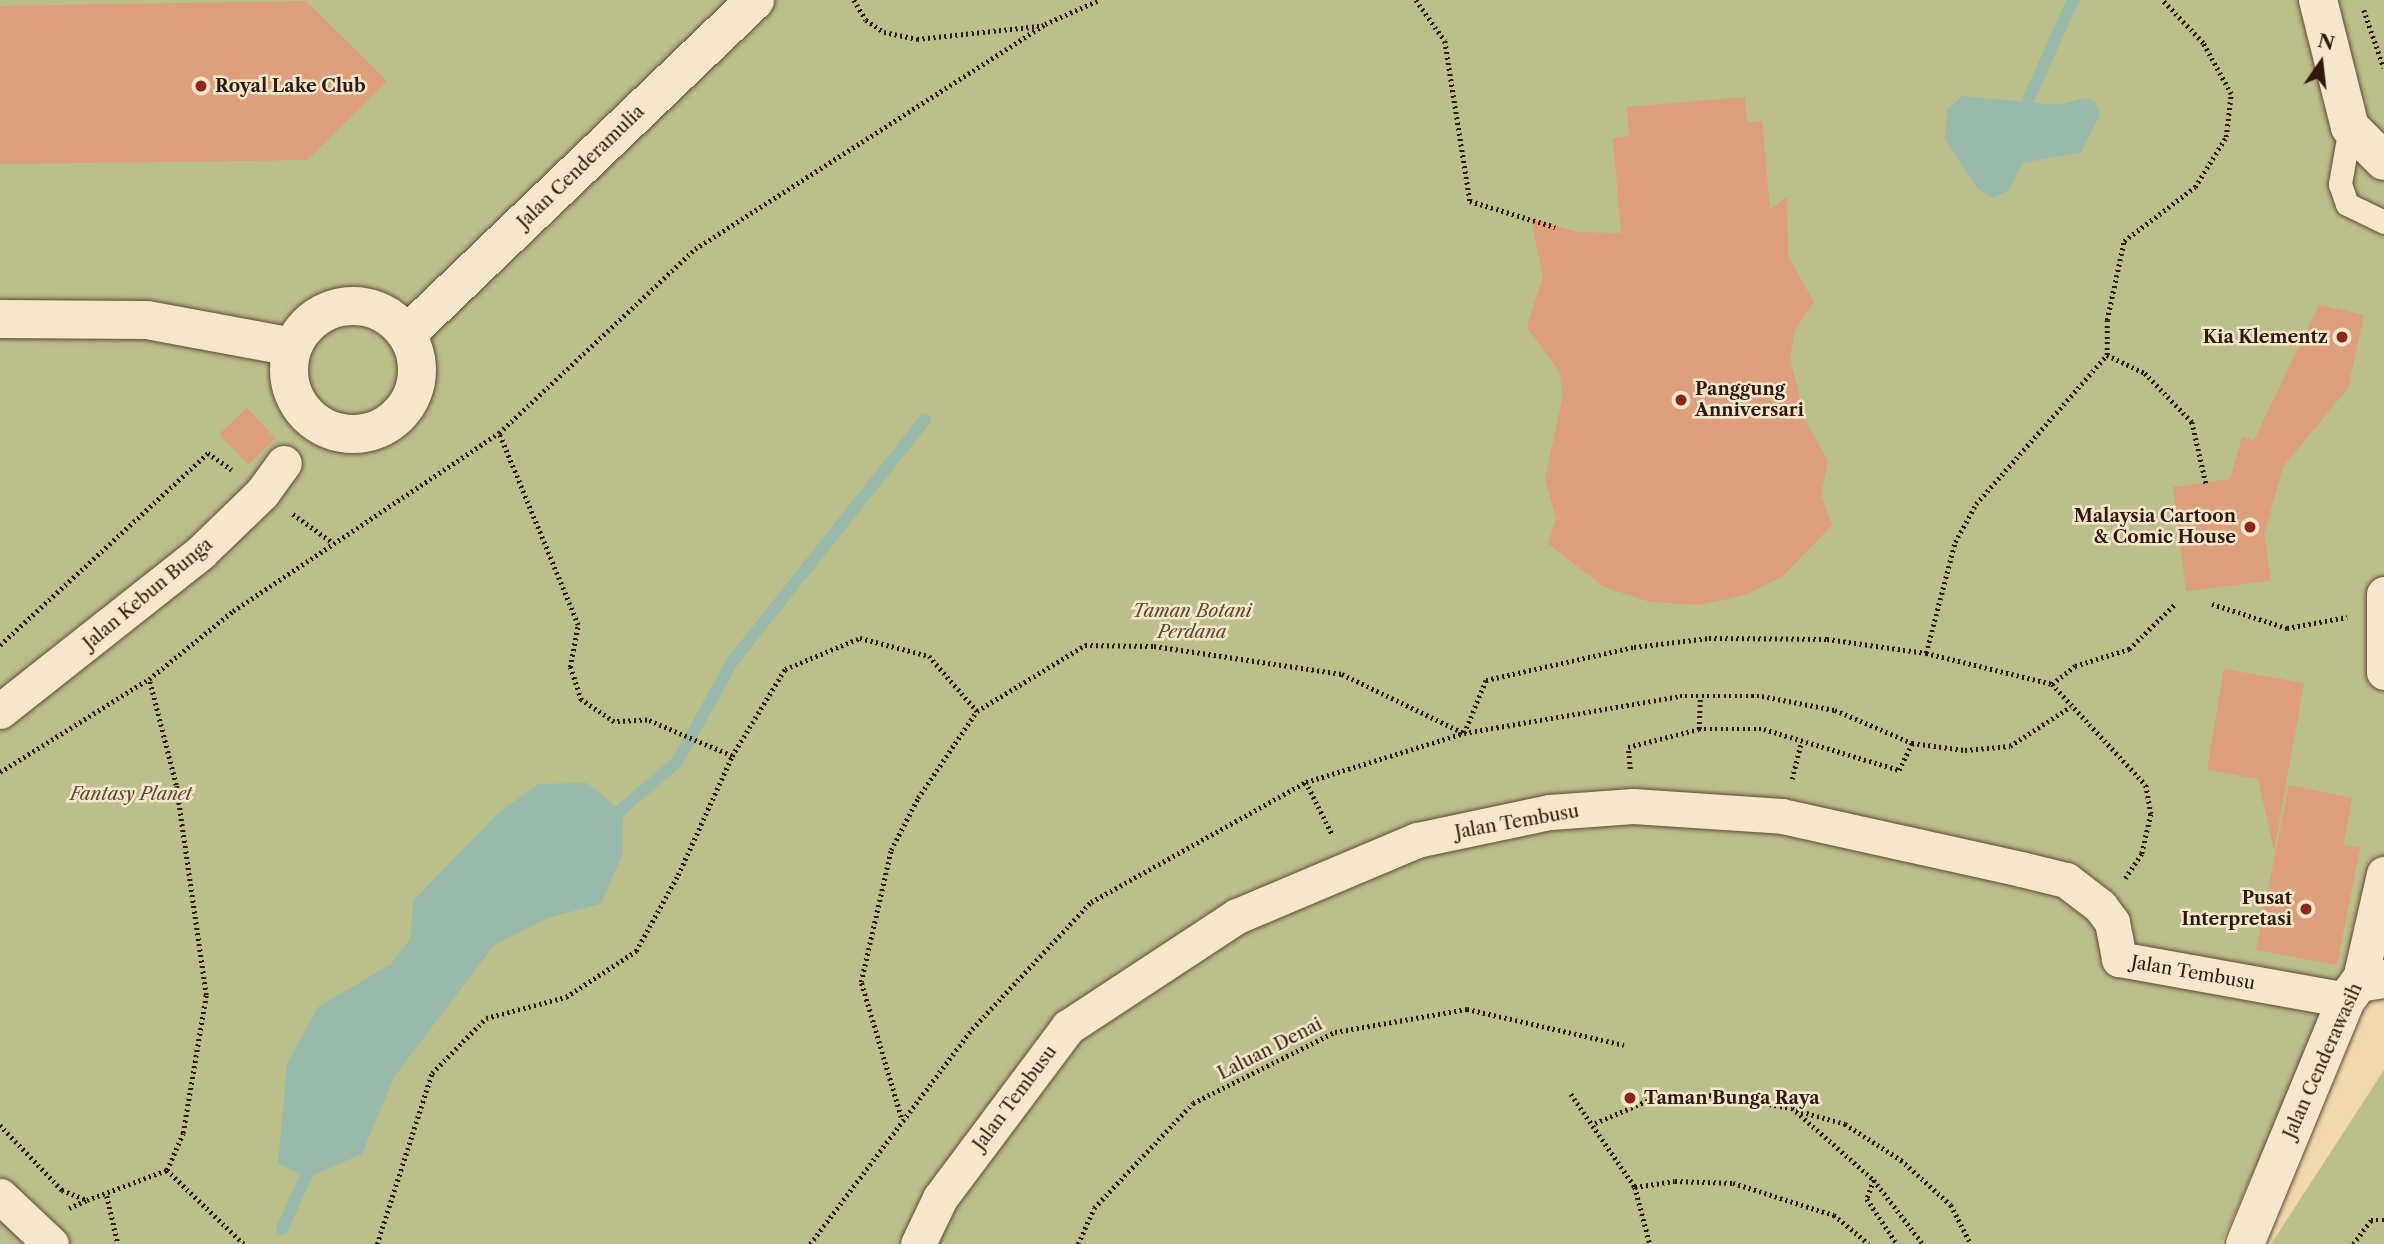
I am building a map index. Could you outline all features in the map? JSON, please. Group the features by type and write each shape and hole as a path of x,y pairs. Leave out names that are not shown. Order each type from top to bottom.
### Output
{"street":[{"name":"Jalan Cenderamulia","path":"407,334 755,0"},
{"path":"2318,0 2350,127 2384,161"},
{"path":"360,305 386,315 407,334 415,350 416,386 398,416 368,433 332,432 300,408 287,368 292,347 307,323 331,309 360,305"},
{"path":"0,320 146,320 292,347"},
{"name":"Jalan Kebun Bunga","path":"0,711 201,552 262,493 284,463"},
{"path":"2384,594 2384,672"},
{"name":"Jalan Tembusu","path":"918,1244 940,1198 1068,1027 1237,916 1417,840 1550,812 1633,806 1796,819 2066,880 2100,906 2116,933 2119,960 2363,988"},
{"name":"Jalan Cenderawasih","path":"2245,1244 2363,988 2384,874"},
{"path":"0,1196 51,1244"}],"lane":[{"path":"2350,127 2340,184 2347,204 2384,222"}],"path":[{"path":"853,0 866,20 884,32 917,39 1015,32 1045,24"},
{"path":"0,772 149,679 233,611 499,433 695,249 1045,24 1099,0"},
{"path":"1416,0 1445,41 1471,201 1555,227"},
{"path":"1926,653 1955,542 1976,504 2107,355 2107,320 2124,241 2195,187 2226,137 2231,94 2203,43 2162,0"},
{"path":"2359,0 2384,68"},
{"path":"2107,355 2145,373 2192,422 2206,483"},
{"path":"499,433 578,625 570,667 581,700 614,722 647,720 732,756"},
{"path":"2052,684 2075,666 2129,649 2176,603"},
{"path":"2212,604 2287,628 2384,610"},
{"path":"377,1244 432,1073 486,1018 566,997 636,951 678,875 732,756 785,669 860,638 929,656 977,711"},
{"path":"901,1117 861,982 891,850 918,798 977,711 1085,645 1154,646 1342,674 1464,733 1486,680 1634,647 1709,638 1827,639 1926,653 2052,684 2146,785 2151,814 2142,854 2100,906"},
{"path":"0,1125 62,1191 88,1200 107,1196 167,1170 183,1133 206,995 176,785 149,679"},
{"path":"1699,696 1699,729"},
{"path":"1633,806 1628,747 1699,729 1764,729 1899,770 1912,743"},
{"path":"1306,782 1349,867"},
{"name":"Laluan Denai","path":"1078,1244 1094,1208 1193,1103 1335,1032 1467,1009 1624,1045"},
{"path":"1571,1094 1595,1124 1635,1187 1650,1244"},
{"path":"1595,1124 1654,1098 1715,1095 1792,1108 1845,1124 1901,1160 1951,1205 1971,1244"},
{"path":"1792,1108 1874,1180 1923,1244"},
{"path":"167,1170 244,1244"},
{"path":"1874,1180 1867,1199 1897,1244"},
{"path":"1635,1187 1675,1181 1733,1183 1833,1215 1869,1244"},
{"path":"107,1196 118,1244"},
{"path":"2353,1244 2371,1220 2384,1220"}],"green space":[{"name":"Taman Botani Perdana","path":"0,0 2384,0 2384,959 2344,969 2221,1244 0,1244"},
{"path":"2384,1070 2384,1244 2271,1244"}],"shaded area":[{"path":"1962,96 2058,105 2086,98 2095,102 2100,115 2081,152 2023,163 2008,191 1993,198 1978,189 1945,140 1947,110"},
{"path":"587,783 623,812 622,855 601,904 547,918 494,945 394,1077 362,1154 306,1178 278,1163 287,1064 318,1007 391,964 410,939 413,901 499,812 539,784"}],"building":[{"name":"Royal Lake Club","path":"306,1 387,81 307,160 0,164 0,6"},
{"name":"Panggung Anniversari","path":"1745,97 1747,122 1762,121 1770,210 1787,197 1788,256 1814,302 1795,330 1790,357 1805,420 1828,461 1821,495 1832,525 1783,576 1745,595 1700,605 1650,602 1604,587 1548,544 1556,519 1545,479 1563,395 1559,371 1527,327 1543,277 1531,218 1576,232 1621,233 1613,138 1629,136 1627,107"},
{"path":"2319,305 2364,315 2348,388 2283,467 2264,534 2271,581 2186,591 2173,487 2230,479 2242,437 2254,440"},
{"path":"247,408 276,439 248,465 219,434"},
{"path":"2224,669 2304,683 2274,851 2258,779 2207,770"},
{"name":"Pusat Interpretasi","path":"2289,785 2352,798 2343,845 2360,848 2337,965 2256,950"}],"waterway":[{"path":"2028,100 2073,0"},
{"path":"609,820 677,762 732,662 925,419"},
{"path":"282,1229 312,1163"}],"place":[{"name":"Royal Lake Club","path":"201,86"},
{"name":"Kia Klementz","path":"2342,337"},
{"name":"Panggung Anniversari","path":"1681,400"},
{"name":"Malaysia Cartoon & Comic House","path":"2250,527"},
{"name":"Pusat Interpretasi","path":"2306,909"},
{"name":"Taman Bunga Raya","path":"1630,1098"}],"park label":[{"name":"Fantasy Planet","path":"131,794"}]}
